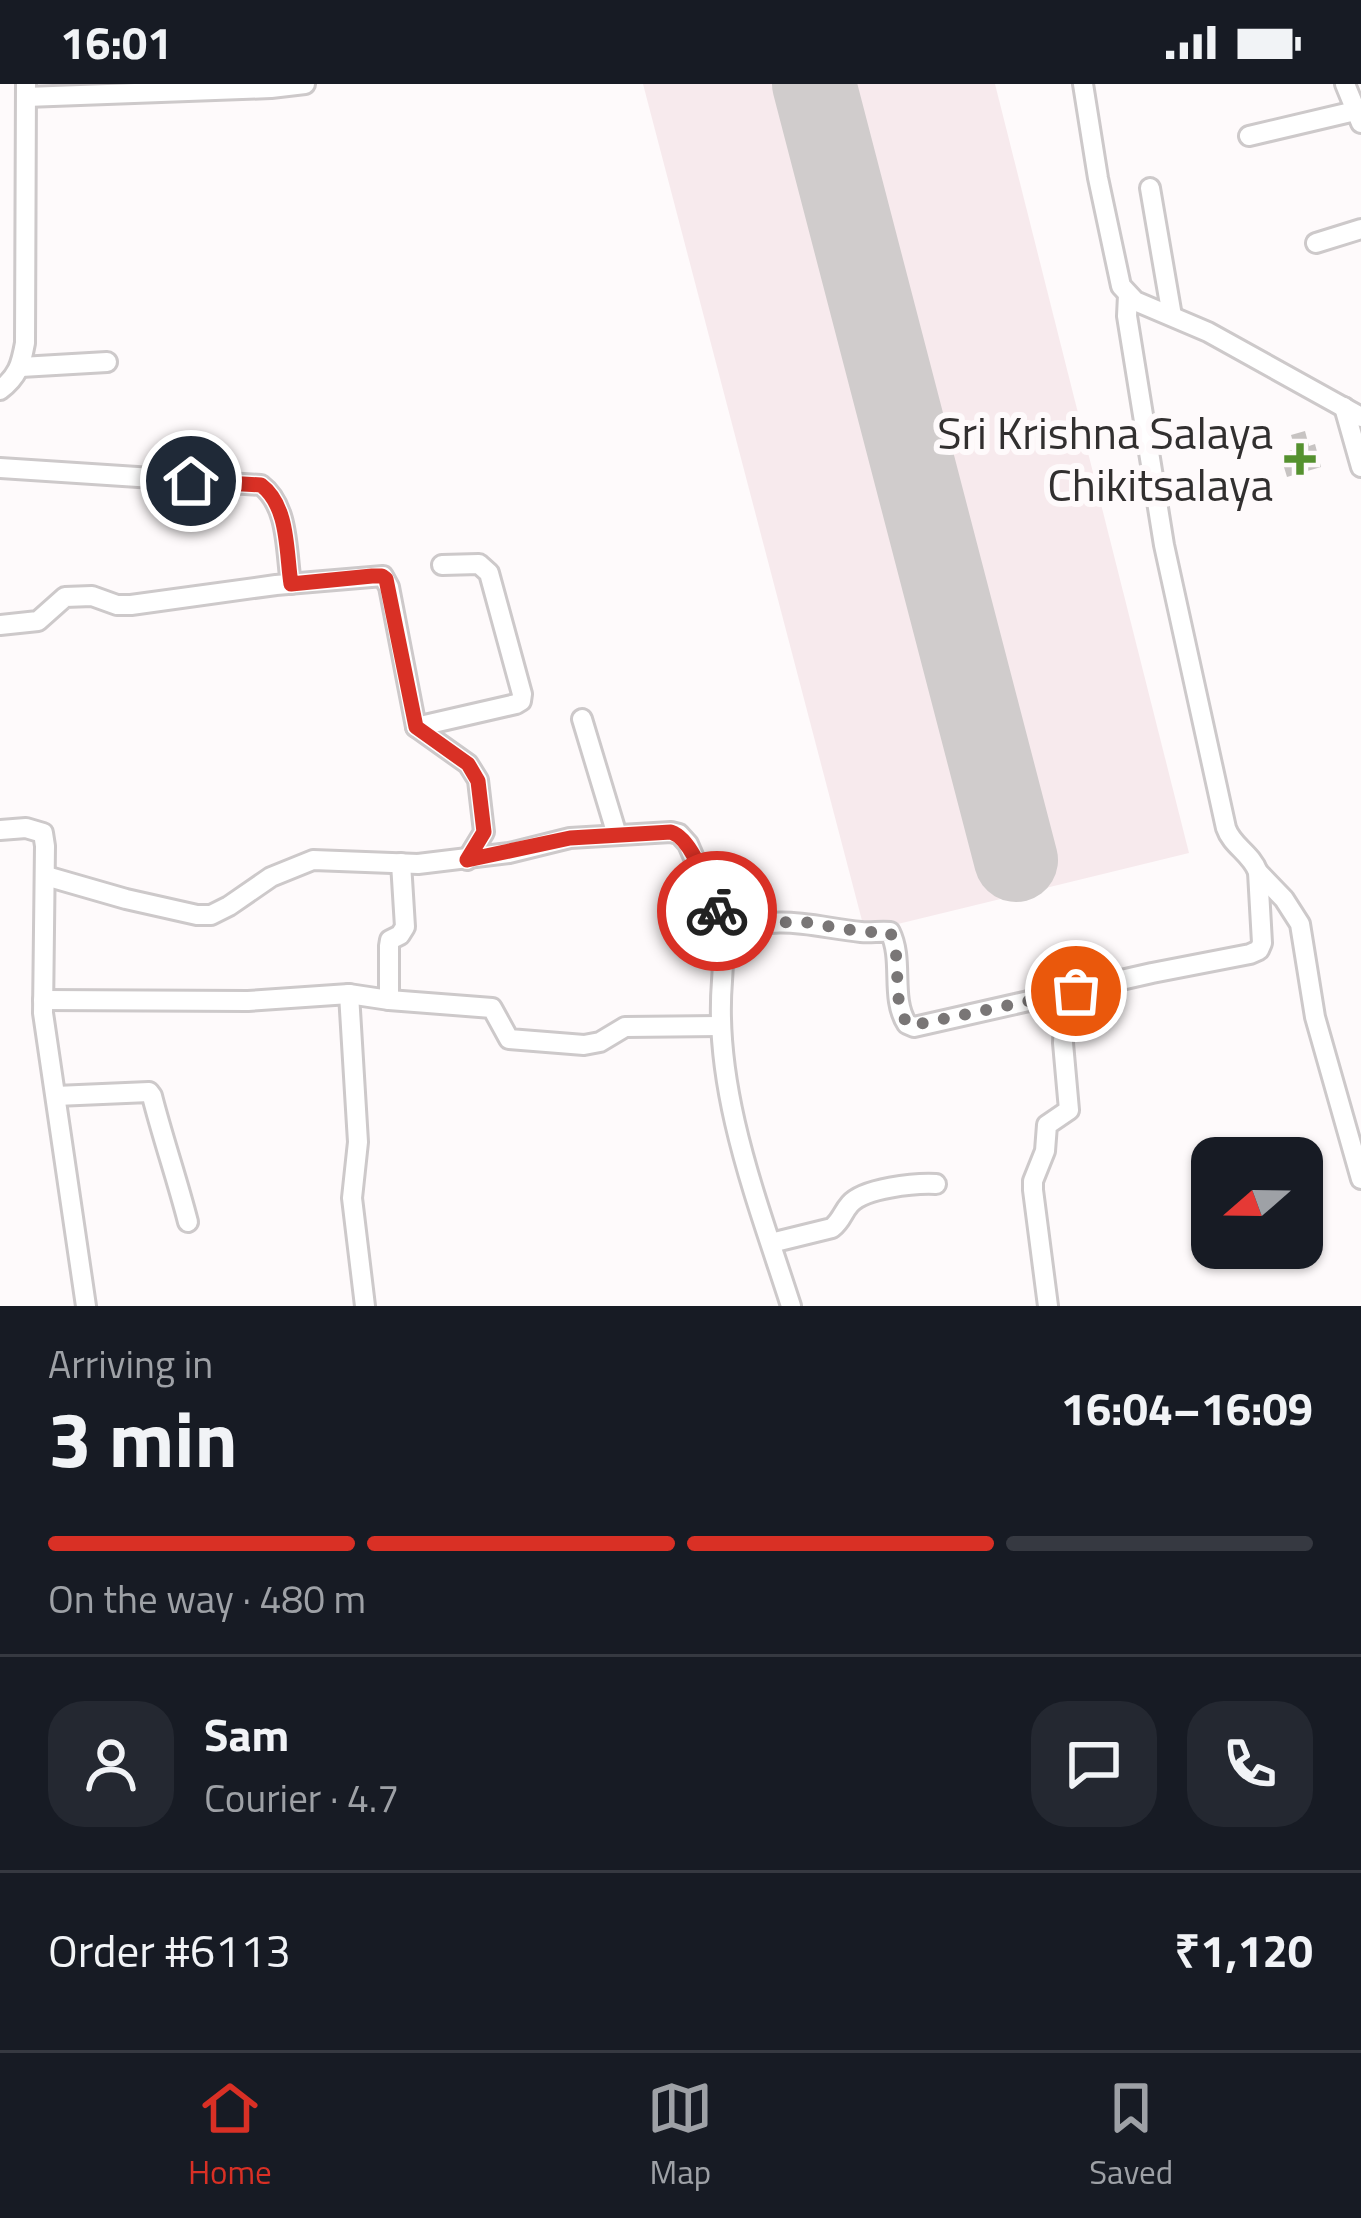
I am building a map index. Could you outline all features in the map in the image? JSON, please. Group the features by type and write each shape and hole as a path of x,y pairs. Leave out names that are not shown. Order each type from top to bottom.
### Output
{"street":[{"path":"0,390 15,378 26,343 26,90 305,84"},
{"path":"1083,84 1121,286 1135,301 1208,332 1352,412 1361,467"},
{"path":"1249,136 1358,117 1345,84"},
{"path":"1150,188 1172,316"},
{"path":"1316,243 1361,229"},
{"path":"727,935 799,921 890,932 901,1013 910,1026 1259,950 1258,872 1226,828 1164,545 1127,316 1128,295"},
{"path":"21,367 106,362"},
{"path":"0,468 261,485 276,501 282,517 291,584"},
{"path":"416,727 516,704 522,694 489,574 479,564 442,565"},
{"path":"0,625 38,621 65,597 92,596 130,605 382,576 416,727 468,764 478,781 484,832 467,860"},
{"path":"582,719 617,835"},
{"path":"0,830 26,828 43,833 43,1000 86,1306"},
{"path":"46,876 126,899 211,915 271,877 314,860 467,860 570,838 679,834 688,844 727,935 719,1026 728,1088 791,1306"},
{"path":"388,1000 389,946 404,927 401,863"},
{"path":"1258,872 1300,924 1315,1017 1357,1148 1361,1179"},
{"path":"1048,1306 1033,1180 1045,1151 1047,1125 1069,1110 1063,1043 1073,992"},
{"path":"43,1000 248,1001 349,994 493,1007 504,1034 517,1041 584,1045 625,1028 719,1026"},
{"path":"349,994 358,1142 352,1198 365,1306"},
{"path":"56,1096 149,1092 188,1222"},
{"path":"771,1243 832,1228 852,1201 874,1192 936,1184"}],"shaded area":[{"path":"643,84 995,84 1189,853 865,932"}],"building":[{"path":"1305,431 1309,446 1315,444 1321,467 1287,477 1280,454 1295,449 1291,435"}],"runway":[{"path":"814,84 1016,860"}],"way so far":[{"path":"717,911 727,935 799,921 890,932 901,1013 910,1026 1076,991"}],"place":[{"name":"Sri Krishna Salaya Chikitsalaya","path":"1300,459"}],"route":[{"path":"191,481 261,485 269,490 282,517 291,584 372,576 386,579 413,721 419,731 468,764 478,781 484,832 467,860 570,838 671,832 688,844 717,911"}]}
